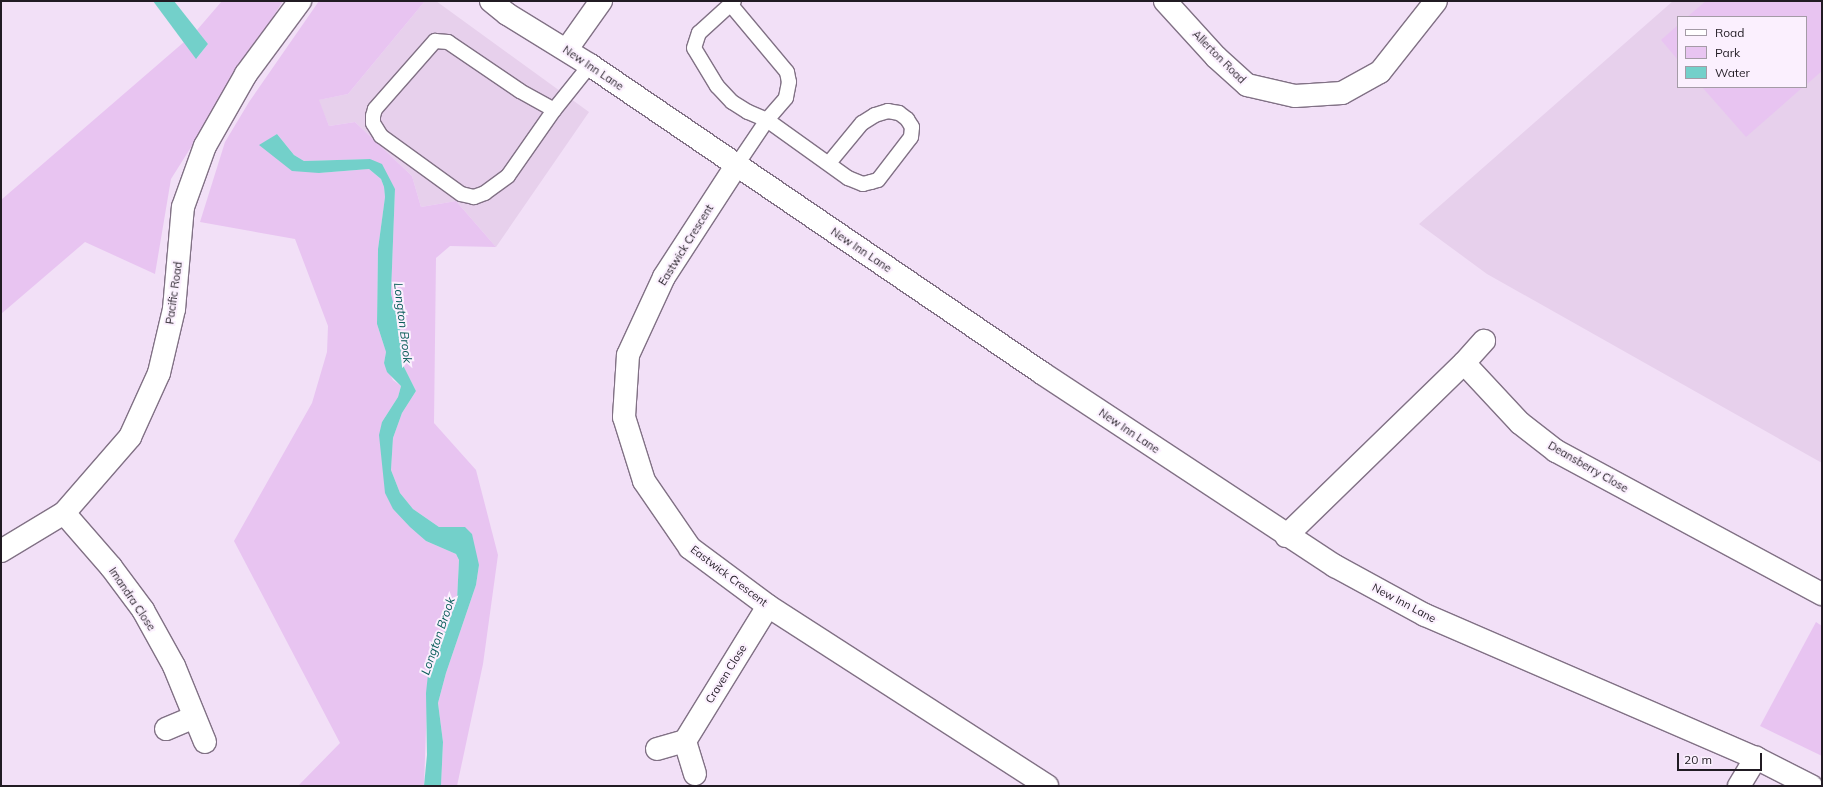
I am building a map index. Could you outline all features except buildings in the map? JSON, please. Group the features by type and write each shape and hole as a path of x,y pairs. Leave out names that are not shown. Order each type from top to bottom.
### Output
{"street":[{"name":"Pacific Road","path":"1,551 64,513 130,437 159,373 174,309 183,207 205,146 246,74 300,1"},
{"name":"New Inn Lane","path":"490,1 507,14 567,49 736,166 1286,536 1426,615 1756,758 1811,786"},
{"path":"567,49 601,1"},
{"name":"Allerton Road","path":"1166,1 1216,57 1247,85 1295,96 1342,93 1380,72 1436,1"},
{"name":"Eastwick Crescent","path":"736,166 664,277 628,355 624,417 644,481 690,548 768,606 1047,786"},
{"path":"1286,536 1464,363 1484,341"},
{"name":"Deansberry Close","path":"1464,363 1520,424 1556,451 1822,594"},
{"name":"Imandra Close","path":"64,513 111,567 143,610 174,666 205,742"},
{"name":"Craven Close","path":"685,741 768,606"},
{"path":"166,729 194,717"},
{"path":"657,749 685,741 695,774"},
{"path":"1739,786 1756,758"}],"lane":[{"path":"736,166 767,120 786,98 789,82 787,72 783,64 732,3 699,33 694,48 717,86 732,102 748,112 767,120 848,178 862,184 878,180 911,137 912,127 907,119 899,113 888,111 875,115 862,123 829,163"},
{"path":"554,110 520,91 448,42 442,41 429,46 375,109 373,123 381,136 461,194 474,196 485,193 508,176 554,110 590,65"}],"shaded area":[{"path":"425,1 436,1 589,112 496,247 456,201 421,207 412,176 355,122 329,126 318,100 348,94"},
{"path":"1673,1 1822,1 1822,463 1487,274 1419,224"}],"green space":[{"path":"222,1 283,1 171,179 155,274 85,242 1,314 1,200 184,42 197,58 208,44 197,30"},
{"path":"319,1 425,1 348,94 319,100 329,126 355,122 412,176 421,207 456,201 496,247 450,246 436,258 434,423 476,470 498,555 483,664 457,786 441,786 443,742 438,703 446,673 476,585 479,565 451,528 439,527 413,509 400,493 391,470 393,438 402,413 416,391 402,363 405,348 391,294 395,189 370,159 304,161 294,155 277,134 268,140 319,173 369,169 381,179 384,187 385,197 378,249 377,324 386,352 384,363 393,380 401,386 398,397 382,422 393,509 426,541 456,554 459,560 457,600 428,674 424,786 298,786 340,743 234,541 312,403 327,352 328,326 295,239 200,222 225,142 249,102"},
{"path":"1706,1 1822,1 1822,71 1807,84 1807,16 1688,16"},
{"path":"1677,26 1677,59 1661,40"},
{"path":"1703,88 1802,88 1746,137"},
{"path":"1816,622 1822,626 1822,756 1760,726"}],"water":[{"path":"153,1 174,1 208,44 196,59"},
{"path":"277,134 294,155 304,161 370,159 382,164 395,189 391,294 405,348 402,363 416,391 402,413 393,438 391,470 400,493 413,509 439,527 465,527 472,534 479,565 476,585 446,673 438,703 443,742 441,786 424,786 427,755 426,693 428,674 457,600 459,560 456,554 426,541 410,527 393,509 385,493 379,435 382,422 398,397 401,386 387,372 384,363 386,352 377,324 378,249 385,197 384,187 381,179 369,169 319,173 292,171 259,145"}],"water label":[{"name":"Longton Brook","path":"403,323"},
{"name":"Longton Brook","path":"438,636"}]}
